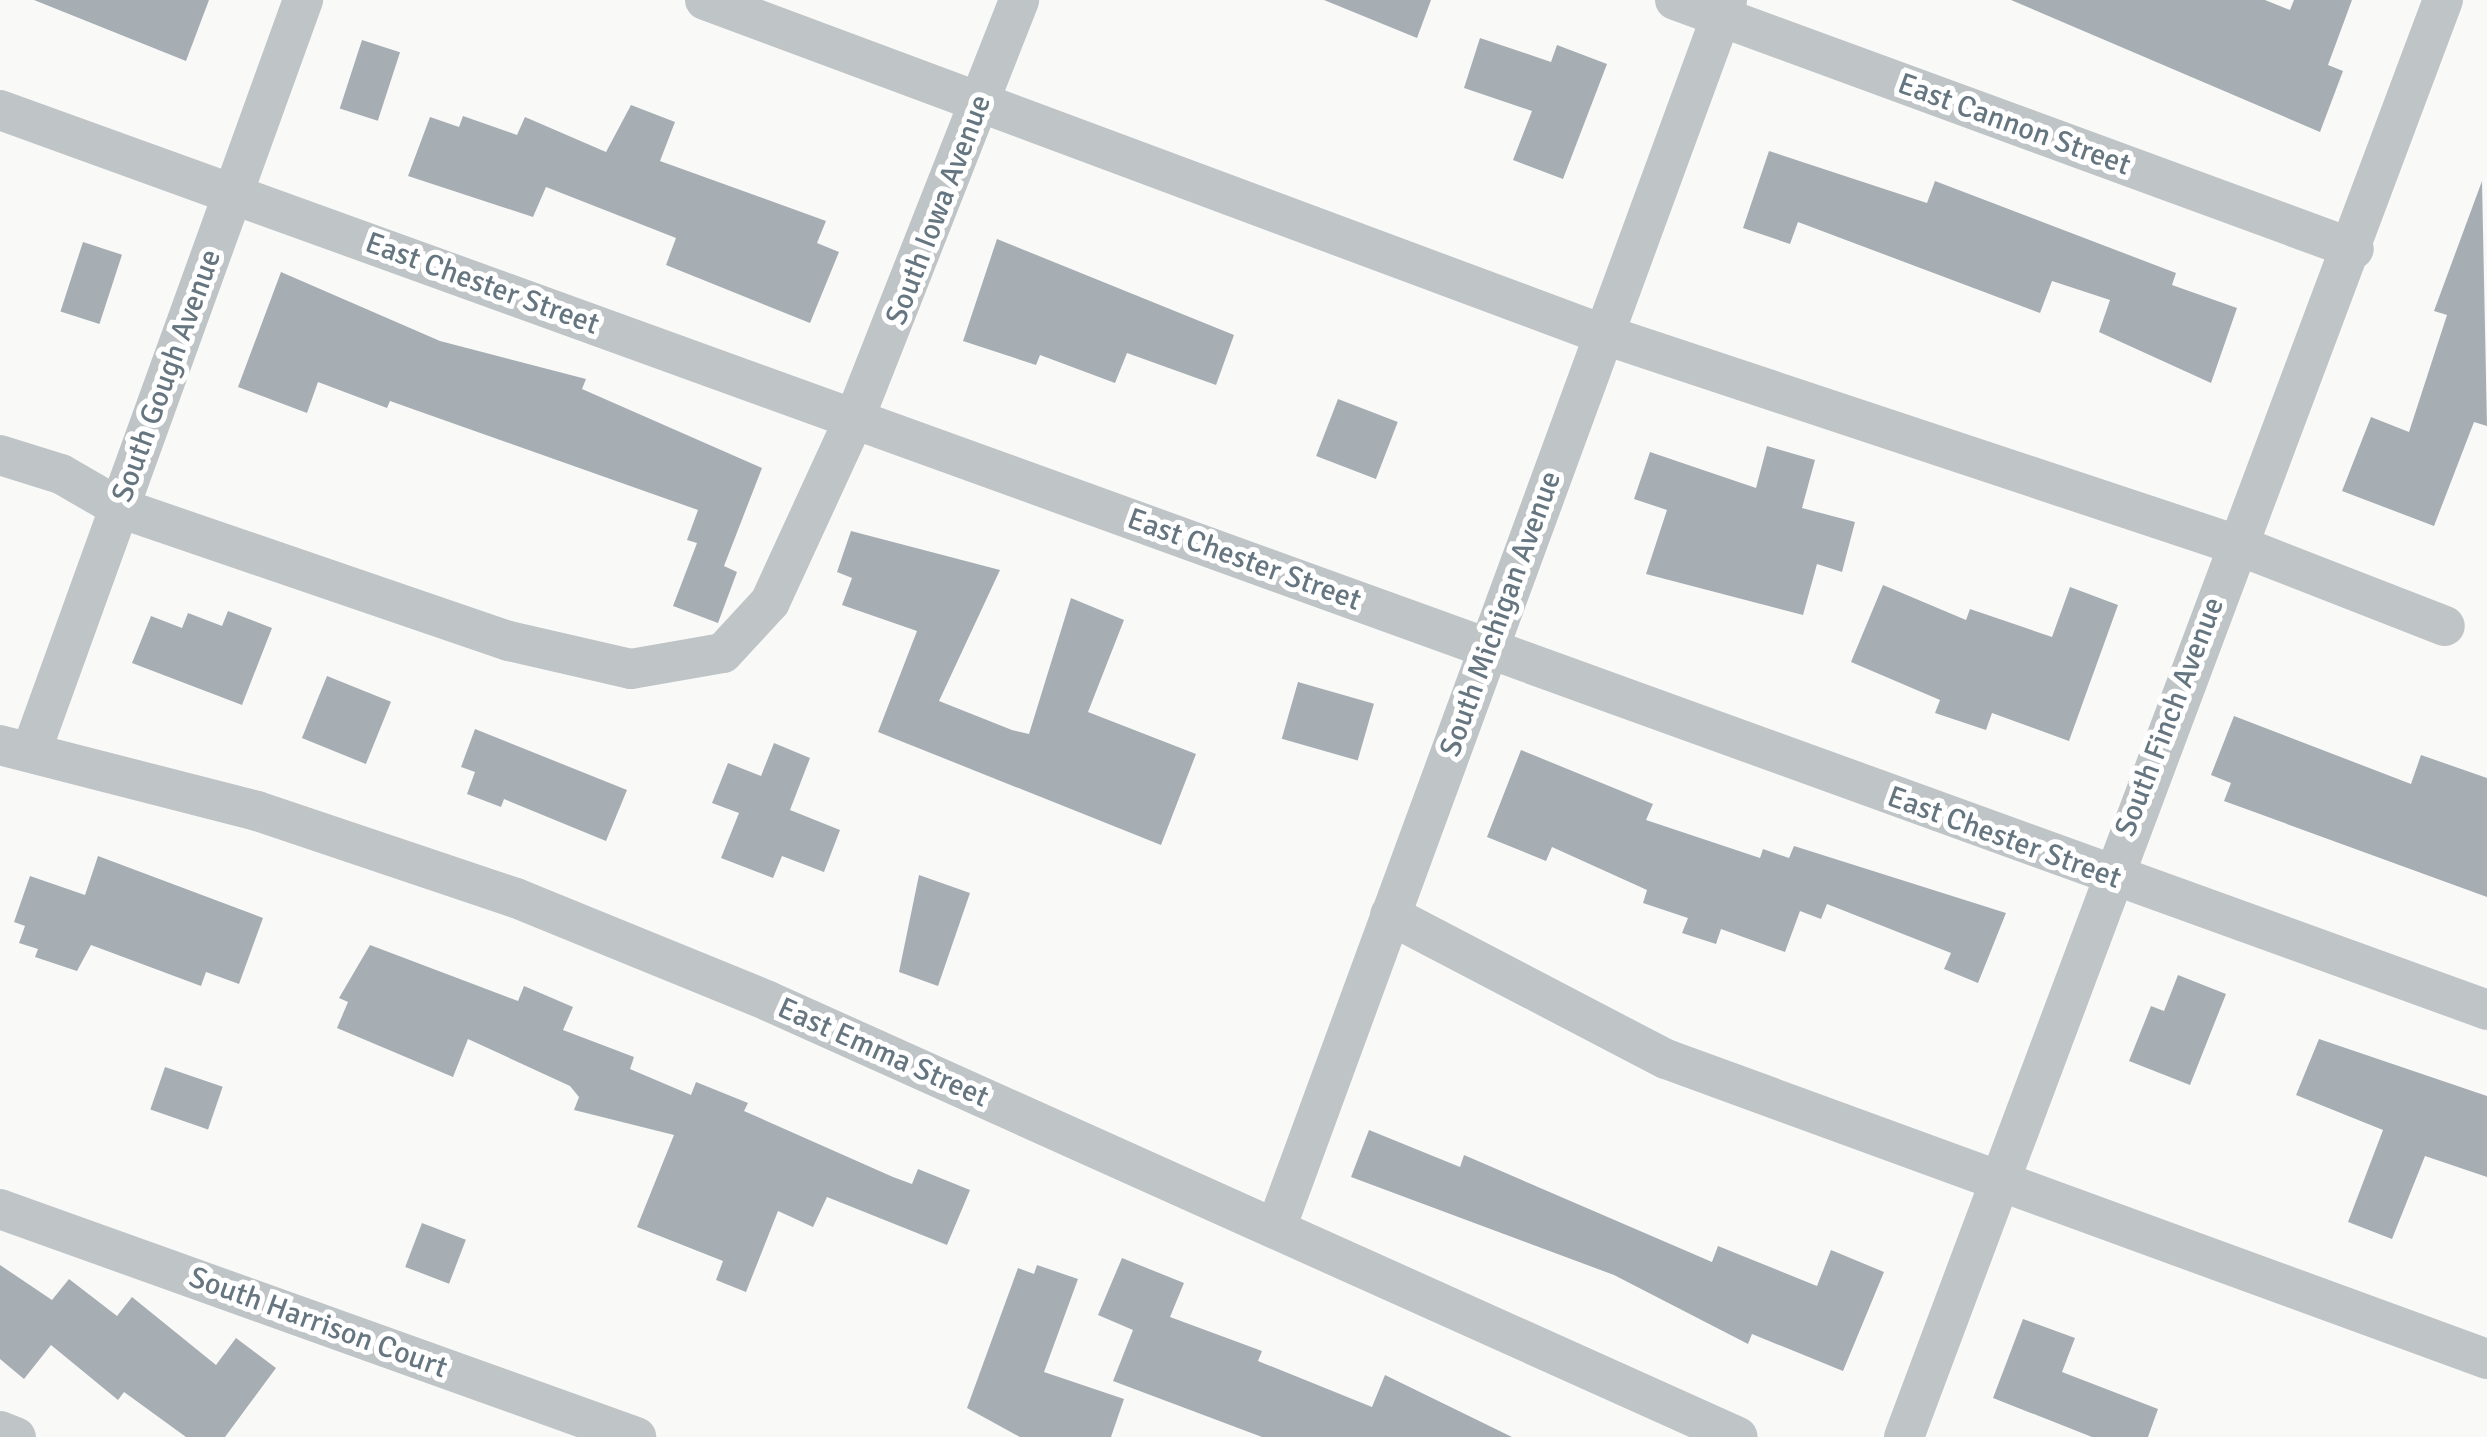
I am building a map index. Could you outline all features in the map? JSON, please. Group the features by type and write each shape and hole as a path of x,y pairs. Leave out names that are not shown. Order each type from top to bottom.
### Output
{"street":[{"name":"South Gough Avenue","path":"16,749 120,508 303,0"},
{"path":"704,0 1605,335 2238,546 2444,626"},
{"name":"South Iowa Avenue","path":"0,456 61,474 120,508 509,641 631,669 723,653 770,602 856,417 1018,0"},
{"name":"East Cannon Street","path":"1675,0 1724,8 2354,249"},
{"name":"South Finch Avenue","path":"1904,1437 2108,876 2354,249 2444,0"},
{"name":"South Michigan Avenue","path":"1276,1228 1724,8"},
{"name":"East Chester Street","path":"0,110 2487,1010"},
{"name":"East Emma Street","path":"16,749 258,812 516,898 1276,1228 1738,1437"},
{"path":"1390,915 1666,1059 2487,1359"},
{"name":"South Harrison Court","path":"0,1209 636,1437"},
{"path":"0,1431 16,1437"}],"building":[{"path":"34,0 209,0 186,61"},
{"path":"1324,0 1431,0 1417,38"},
{"path":"2011,0 2265,0 2290,10 2294,0 2352,0 2328,65 2343,71 2320,132"},
{"path":"1480,38 1551,62 1557,45 1607,64 1563,179 1513,160 1532,111 1464,88"},
{"path":"362,40 400,52 378,121 340,108"},
{"path":"631,105 675,122 660,161 826,221 817,243 839,252 810,323 666,265 676,238 546,187 533,217 408,176 430,117 459,127 463,116 517,135 525,117 606,152"},
{"path":"1769,151 1927,203 1935,181 2176,273 2172,285 2237,308 2211,383 2099,332 2110,300 2052,281 2040,313 1798,222 1790,244 1743,228"},
{"path":"2482,181 2487,426 2474,422 2434,526 2342,491 2371,417 2409,432 2447,315 2434,311"},
{"path":"997,239 1234,335 1216,385 1127,353 1115,383 1040,355 1036,365 963,341"},
{"path":"83,242 122,255 99,324 60,311"},
{"path":"281,272 440,341 586,379 582,389 762,468 724,566 737,572 718,623 673,606 697,543 687,540 698,510 390,401 387,408 318,382 307,413 238,387"},
{"path":"1338,399 1398,422 1376,479 1316,456"},
{"path":"1767,446 1815,460 1802,508 1855,522 1842,572 1817,564 1803,615 1646,574 1667,510 1634,499 1650,452 1756,488"},
{"path":"851,531 1000,570 939,701 1012,730 1029,734 1071,598 1124,620 1088,712 1196,754 1161,845 878,732 917,631 842,605 852,578 837,572"},
{"path":"1883,585 1966,620 1970,609 2052,637 2070,587 2118,605 2069,741 1992,713 1986,730 1935,713 1940,700 1851,662"},
{"path":"228,611 272,628 242,705 132,663 151,616 182,628 188,613 222,626"},
{"path":"327,676 391,702 366,764 302,738"},
{"path":"1298,682 1374,704 1358,760 1282,739"},
{"path":"2234,716 2411,784 2421,755 2487,778 2487,897 2224,801 2231,783 2211,775"},
{"path":"475,729 627,790 606,841 504,799 501,807 467,794 475,772 461,767"},
{"path":"774,743 810,758 790,810 840,830 824,872 782,856 773,878 721,858 739,813 712,803 728,763 761,776"},
{"path":"1521,750 1653,804 1646,820 1760,858 1763,849 1789,858 1794,846 2006,913 1978,983 1944,969 1951,953 1827,904 1821,919 1800,911 1785,952 1721,929 1716,944 1682,933 1688,918 1643,903 1647,890 1552,847 1546,861 1487,837"},
{"path":"98,856 263,918 239,984 206,972 201,986 91,945 77,971 35,957 38,949 19,943 25,926 14,922 30,876 85,895"},
{"path":"919,875 970,893 938,986 899,972"},
{"path":"370,945 518,1001 524,986 573,1007 563,1030 634,1057 630,1069 691,1095 696,1082 748,1103 744,1111 912,1184 918,1169 970,1190 947,1245 827,1197 813,1227 778,1211 746,1292 716,1280 723,1261 637,1227 674,1135 574,1110 579,1097 570,1086 468,1039 453,1077 337,1028 348,1002 339,998"},
{"path":"2178,975 2226,994 2190,1085 2129,1061 2151,1006 2164,1011"},
{"path":"2319,1039 2487,1096 2487,1177 2425,1156 2392,1239 2348,1222 2383,1130 2296,1095"},
{"path":"165,1067 223,1087 208,1129 150,1110"},
{"path":"1369,1130 1460,1167 1464,1155 1712,1262 1718,1246 1817,1286 1831,1250 1884,1272 1843,1371 1752,1334 1748,1344 1614,1275 1351,1177"},
{"path":"422,1223 466,1240 449,1284 405,1267"},
{"path":"1122,1258 1184,1283 1170,1317 1262,1351 1258,1361 1372,1407 1385,1375 1512,1437 1262,1437 1113,1381 1133,1330 1098,1315"},
{"path":"0,1265 52,1300 69,1279 117,1316 132,1297 216,1365 236,1338 276,1368 225,1437 186,1437 124,1392 118,1400 51,1345 24,1379 0,1359"},
{"path":"1037,1265 1078,1279 1044,1372 1124,1399 1111,1437 1020,1437 967,1408 1018,1268 1034,1274"},
{"path":"2023,1319 2075,1338 2062,1372 2158,1409 2148,1437 2092,1437 1993,1398"}]}
